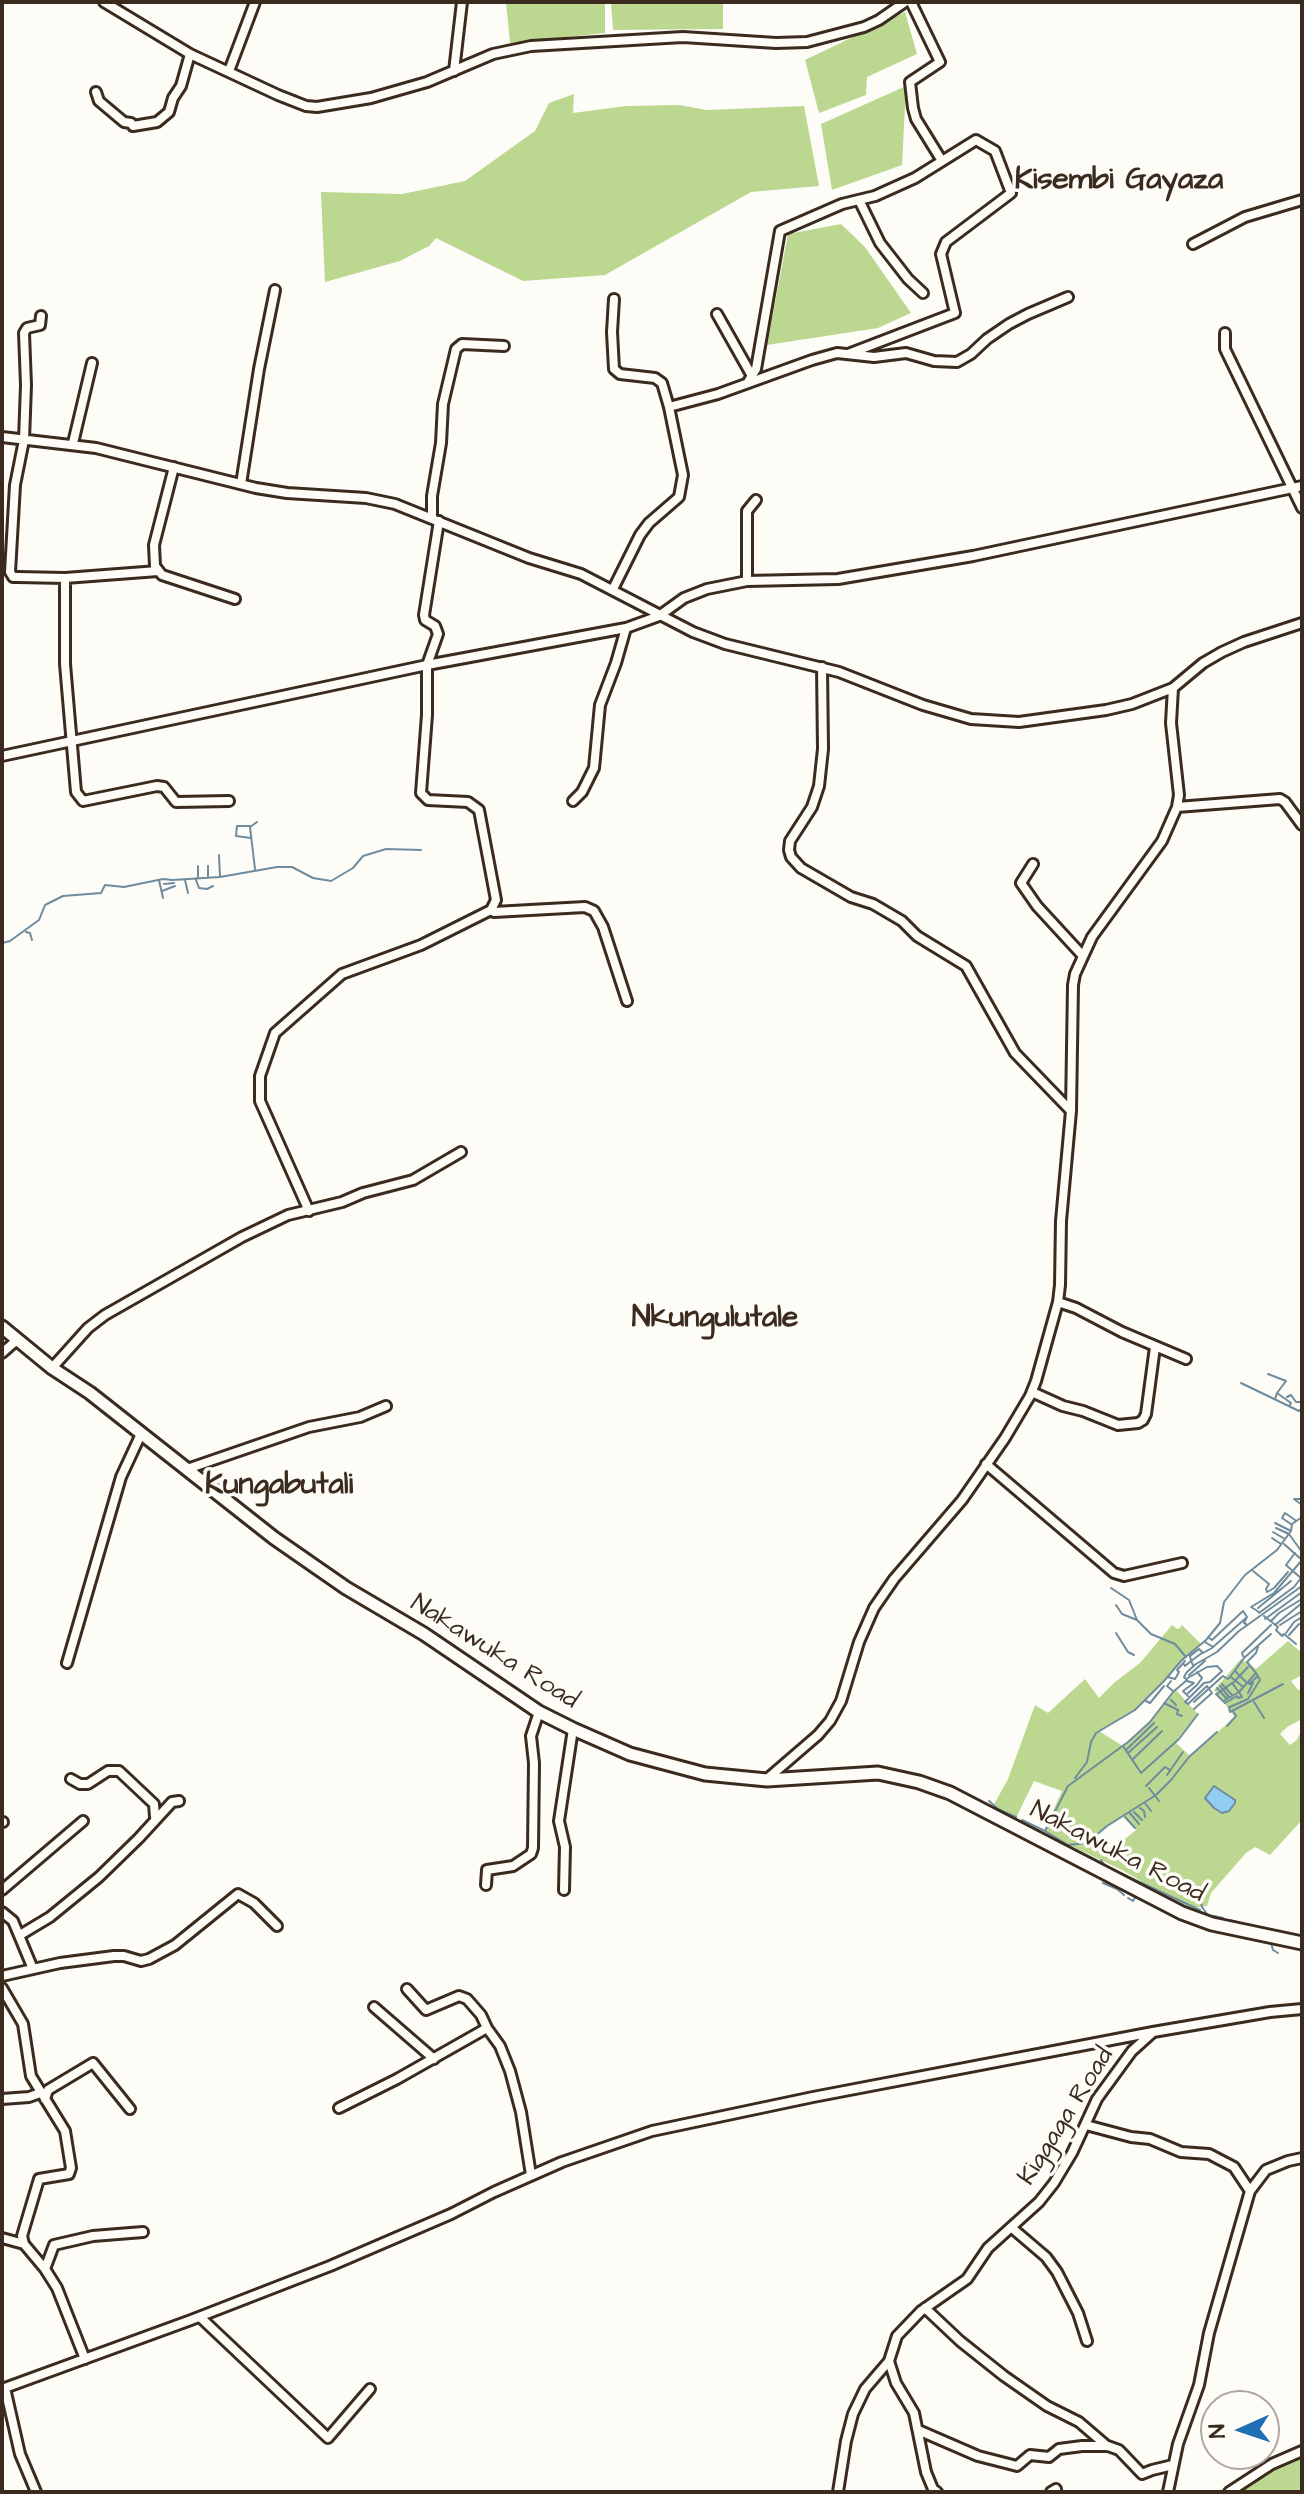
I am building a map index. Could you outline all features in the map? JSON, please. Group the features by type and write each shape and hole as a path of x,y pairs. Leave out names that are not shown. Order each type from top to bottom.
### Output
{"main road":[{"name":"Nakawuka Road","path":"2,1327 274,1538 539,1712 573,1729 658,1763 705,1774 767,1780 878,1773 919,1782 950,1793 1182,1913 1212,1924 1302,1943"}],"street":[{"path":"104,2 190,54 287,99 317,107 371,98 427,82 510,49 561,43 683,37 807,42 864,27 905,2"},
{"path":"229,71 255,2"},
{"path":"454,71 462,2"},
{"path":"911,2 940,62 910,82 913,108 916,119 942,161"},
{"path":"96,92 99,101 124,122 133,126 157,122 169,112 181,86 190,54"},
{"path":"750,379 756,369 780,231 842,204 875,196 915,178 976,140 995,151 1011,193 946,242 941,254 955,313 848,354"},
{"path":"859,200 880,243 923,293"},
{"path":"1193,244 1245,217 1302,200"},
{"path":"241,484 275,290"},
{"path":"669,407 718,394 750,379 837,353 874,357 906,353 934,361 957,362 1009,324 1068,297"},
{"path":"613,589 640,535 679,497 683,475 664,387 659,380 620,374 614,369 614,299"},
{"path":"928,313 928,323"},
{"path":"717,314 750,379"},
{"path":"41,316 40,325 27,328 24,333 24,440 15,485 10,572 13,577 65,578 158,571 170,578 235,599"},
{"path":"1225,333 1225,349 1297,487 1302,508"},
{"path":"309,1211 260,1101 260,1076 275,1033 342,974 421,945 491,910 496,900 479,810 468,802 428,800 421,793 427,665 438,634 424,615 435,520 433,486 441,443 443,404 456,349 462,344 504,346"},
{"path":"73,443 92,363"},
{"path":"2,437 73,443 287,493 379,500 529,558 581,574 659,616 725,644 822,667 971,719 999,722 1041,720 1132,704 1173,688 1222,652 1302,623"},
{"path":"158,571 153,557 154,545 174,467"},
{"path":"2,756 427,665 626,628 659,616 695,593 747,581 838,579 973,556 1297,487"},
{"path":"747,581 747,511 756,500"},
{"path":"65,578 65,664 76,792 83,801 157,786 164,787 176,802 229,801"},
{"path":"573,801 582,792 594,768 600,705 626,628"},
{"path":"822,667 823,749 819,786 812,807 790,841 791,857 801,868 851,897 873,904 902,921 917,936 966,966 1015,1053 1071,1111"},
{"path":"767,1780 830,1721 841,1701 859,1642 874,1608 894,1579 962,1500 1032,1392 1058,1302 1061,1221 1071,1111 1073,985 1092,937 1162,841 1177,807 1179,795 1171,723 1173,688"},
{"path":"1177,807 1280,799 1302,825"},
{"path":"1033,864 1021,883 1037,906 1083,956"},
{"path":"491,910 585,907 594,911 608,941 627,1001"},
{"path":"52,1368 88,1328 136,1296 272,1222 413,1180 461,1152"},
{"path":"1058,1302 1186,1359"},
{"path":"2,1353 18,1339"},
{"path":"1032,1392 1118,1425 1138,1423 1146,1414 1155,1347"},
{"path":"187,1469 309,1427 360,1417 386,1406"},
{"path":"67,1663 110,1511 121,1477 141,1434"},
{"path":"986,1464 1114,1573 1124,1576 1182,1563"},
{"path":"486,1885 487,1870 513,1866 531,1854 533,1848 534,1763 531,1736 539,1712"},
{"path":"564,1890 565,1847 559,1821 573,1729"},
{"path":"71,1779 88,1784 108,1771 119,1771 154,1804 155,1818"},
{"path":"20,1935 50,1917 99,1877 155,1818 172,1802 179,1801"},
{"path":"2,1890 83,1821"},
{"path":"2,1976 114,1956 141,1961 149,1959 175,1945 238,1894 254,1903 277,1926"},
{"path":"2,1912 13,1921 33,1969"},
{"path":"2,1988 23,2024 28,2068 65,2131 71,2168 69,2174 39,2179 22,2236 24,2244 57,2288 85,2359"},
{"path":"407,1989 426,2010 459,1996 467,1999 481,2015 500,2046 510,2071 521,2112 531,2175"},
{"path":"374,2007 434,2059"},
{"path":"36,2492 20,2454 3,2388 200,2317 396,2239 531,2175 596,2149 685,2123 1153,2032 1302,2009"},
{"path":"339,2108 487,2028"},
{"name":"Kiggaga Road","path":"838,2492 853,2414 865,2389 889,2361 897,2336 925,2308 967,2279 988,2248 1031,2211 1054,2183 1097,2099 1132,2051 1153,2032"},
{"path":"2,2099 43,2096 93,2063 130,2109"},
{"path":"1086,2125 1150,2139 1181,2152 1209,2154 1234,2167 1250,2191"},
{"path":"1168,2492 1178,2444 1199,2385 1209,2333 1250,2191 1266,2170 1302,2158"},
{"path":"1012,2228 1046,2257 1057,2272 1078,2313 1087,2341"},
{"path":"45,2269 54,2245 93,2236 143,2232"},
{"path":"2,2238 24,2244"},
{"path":"925,2308 1004,2376 1047,2406 1079,2422 1108,2446 1128,2457 1142,2474 1173,2465"},
{"path":"200,2317 328,2438 370,2389"},
{"path":"889,2361 896,2383 914,2413 926,2472 935,2491"},
{"path":"918,2430 978,2456 1017,2466 1032,2454 1047,2457 1071,2446 1108,2446"},
{"path":"1229,2492 1272,2464 1302,2451"}],"green space":[{"path":"506,2 605,2 605,33 510,43"},
{"path":"611,2 723,2 723,29 613,30"},
{"path":"905,12 917,54 867,77 866,95 819,113 805,60"},
{"path":"906,86 902,165 832,190 821,124"},
{"path":"574,94 573,113 626,106 679,105 707,110 804,106 819,186 751,192 605,275 523,281 436,238 429,246 400,261 325,282 321,192 402,194 465,181 535,131 549,103"},
{"path":"841,224 865,247 911,313 878,328 767,345 788,234"},
{"path":"1172,1625 1177,1629 1182,1625 1201,1644 1135,1710 1099,1731 1123,1746 1150,1723 1175,1689 1198,1714 1175,1742 1190,1756 1235,1717 1214,1690 1241,1659 1256,1669 1288,1641 1302,1653 1302,1675 1291,1681 1298,1690 1302,1689 1302,1719 1280,1734 1290,1745 1297,1740 1302,1729 1302,1820 1270,1855 1255,1847 1246,1853 1211,1893 1207,1906 1190,1907 1164,1897 1122,1870 1043,1833 1062,1791 1034,1781 1015,1820 992,1808 1008,1779 1035,1705 1048,1713 1085,1679 1099,1698 1140,1663","holes":["1125,1816 1136,1830 1105,1855 1090,1840"]},
{"path":"1302,2455 1302,2492 1239,2492 1272,2470 1280,2470 1280,2466"}],"water":[{"path":"1214,1786 1235,1800 1229,1811 1222,1813 1205,1798"}],"waterway":[{"path":"255,869 250,827 257,822"},
{"path":"250,826 237,826 236,836 251,838"},
{"path":"2,943 10,941 39,920 45,905 63,896 101,893 105,885 124,887 163,879 220,877 277,867 292,867 313,878 331,881 353,868 363,856 386,849 421,850"},
{"path":"219,855 220,877"},
{"path":"198,866 198,877"},
{"path":"208,866 208,877"},
{"path":"159,880 163,898"},
{"path":"185,880 188,893"},
{"path":"196,880 199,888 213,886"},
{"path":"164,884 174,883"},
{"path":"162,891 175,886"},
{"path":"26,932 30,933 32,940"},
{"path":"1268,1374 1286,1381 1277,1393"},
{"path":"1241,1383 1299,1411 1302,1408"},
{"path":"1275,1399 1277,1393 1290,1405"},
{"path":"1287,1397 1291,1395 1296,1402 1302,1402"},
{"path":"1302,1499 1294,1499 1302,1505"},
{"path":"1291,1524 1282,1518 1285,1513 1295,1520"},
{"path":"1075,1778 1087,1762 1096,1733 1135,1710 1181,1661 1206,1640 1220,1623 1224,1602 1245,1575 1277,1550 1291,1531 1292,1524 1302,1517"},
{"path":"1275,1523 1291,1531"},
{"path":"1276,1528 1289,1534 1302,1552"},
{"path":"1273,1532 1285,1539"},
{"path":"1272,1538 1281,1544"},
{"path":"1284,1544 1302,1560"},
{"path":"1295,1553 1286,1565 1302,1579"},
{"path":"1259,1612 1251,1607 1274,1593 1302,1560"},
{"path":"1253,1571 1269,1584 1267,1592 1288,1572"},
{"path":"1259,1613 1294,1587 1301,1578"},
{"path":"1258,1608 1291,1581"},
{"path":"1022,1820 1045,1831 1068,1786 1150,1722 1173,1692 1187,1680 1184,1677 1187,1672 1302,1586"},
{"path":"1111,1588 1129,1600 1137,1620 1151,1634 1175,1644 1185,1656"},
{"path":"1265,1619 1302,1592"},
{"path":"1271,1621 1302,1599"},
{"path":"1275,1625 1302,1603"},
{"path":"1116,1605 1122,1614 1137,1620"},
{"path":"1209,1638 1212,1640 1243,1611 1247,1617 1246,1624"},
{"path":"1280,1625 1302,1611"},
{"path":"1264,1616 1278,1627 1276,1630 1282,1636 1284,1634 1296,1644"},
{"path":"1286,1633 1302,1617"},
{"path":"1205,1642 1213,1647 1246,1618"},
{"path":"1289,1635 1299,1624"},
{"path":"1244,1658 1242,1653 1271,1625"},
{"path":"1116,1633 1128,1652 1134,1655"},
{"path":"1194,1702 1223,1676 1228,1679 1244,1658 1271,1634"},
{"path":"1216,1694 1225,1703 1237,1696 1242,1697 1239,1692 1256,1673 1247,1662 1258,1647"},
{"path":"1183,1663 1185,1666 1191,1661 1190,1656 1199,1649 1203,1653 1212,1648"},
{"path":"1193,1665 1191,1661 1202,1653"},
{"path":"1168,1677 1175,1679 1177,1670 1185,1661"},
{"path":"1189,1675 1205,1661"},
{"path":"1185,1702 1222,1671 1217,1666 1207,1667 1186,1679"},
{"path":"1233,1683 1248,1667"},
{"path":"1235,1671 1247,1683"},
{"path":"1188,1693 1202,1678 1197,1672"},
{"path":"1230,1707 1248,1699 1260,1680 1256,1673"},
{"path":"1231,1677 1242,1686"},
{"path":"1248,1693 1253,1683 1249,1684 1257,1677"},
{"path":"1171,1681 1167,1686 1173,1691"},
{"path":"1187,1681 1194,1683 1183,1691 1188,1696"},
{"path":"1217,1694 1232,1683 1239,1692 1225,1700"},
{"path":"1222,1684 1232,1695"},
{"path":"1229,1707 1230,1712 1283,1684"},
{"path":"1146,1701 1150,1703 1164,1686"},
{"path":"1185,1702 1188,1704 1207,1686 1212,1693 1194,1709"},
{"path":"1220,1686 1229,1697"},
{"path":"1217,1688 1227,1699"},
{"path":"1171,1700 1176,1705"},
{"path":"1254,1702 1264,1718"},
{"path":"1164,1703 1178,1710 1177,1714 1182,1716"},
{"path":"1227,1726 1236,1716 1233,1711"},
{"path":"1123,1746 1141,1773 1179,1739 1198,1714"},
{"path":"1126,1750 1154,1723"},
{"path":"1128,1753 1157,1727"},
{"path":"1132,1760 1162,1731"},
{"path":"1045,1831 1068,1845 1087,1843 1107,1826 1156,1795 1189,1757 1217,1732"},
{"path":"1167,1775 1183,1752"},
{"path":"1146,1786 1165,1767 1170,1770"},
{"path":"1149,1788 1159,1801"},
{"path":"989,1801 1016,1817"},
{"path":"1145,1803 1151,1811"},
{"path":"1140,1808 1145,1817"},
{"path":"1129,1812 1139,1824"},
{"path":"1134,1812 1142,1820"},
{"path":"1125,1817 1135,1828"},
{"path":"1073,1849 1100,1862"},
{"path":"1101,1860 1105,1866 1200,1910"},
{"path":"1103,1883 1124,1895"},
{"path":"1198,1886 1202,1907 1207,1914"},
{"path":"1128,1898 1133,1901 1136,1896"},
{"path":"1214,1916 1223,1918"},
{"path":"1230,1920 1240,1923"},
{"path":"1247,1925 1302,1936"},
{"path":"1231,1934 1266,1942"},
{"path":"1271,1943 1278,1953"}],"district":[{"name":"Kisembi Gayaza","path":"1119,182"},
{"name":"Nkungulutale","path":"715,1320"},
{"name":"Kungabutali","path":"279,1487"}]}
